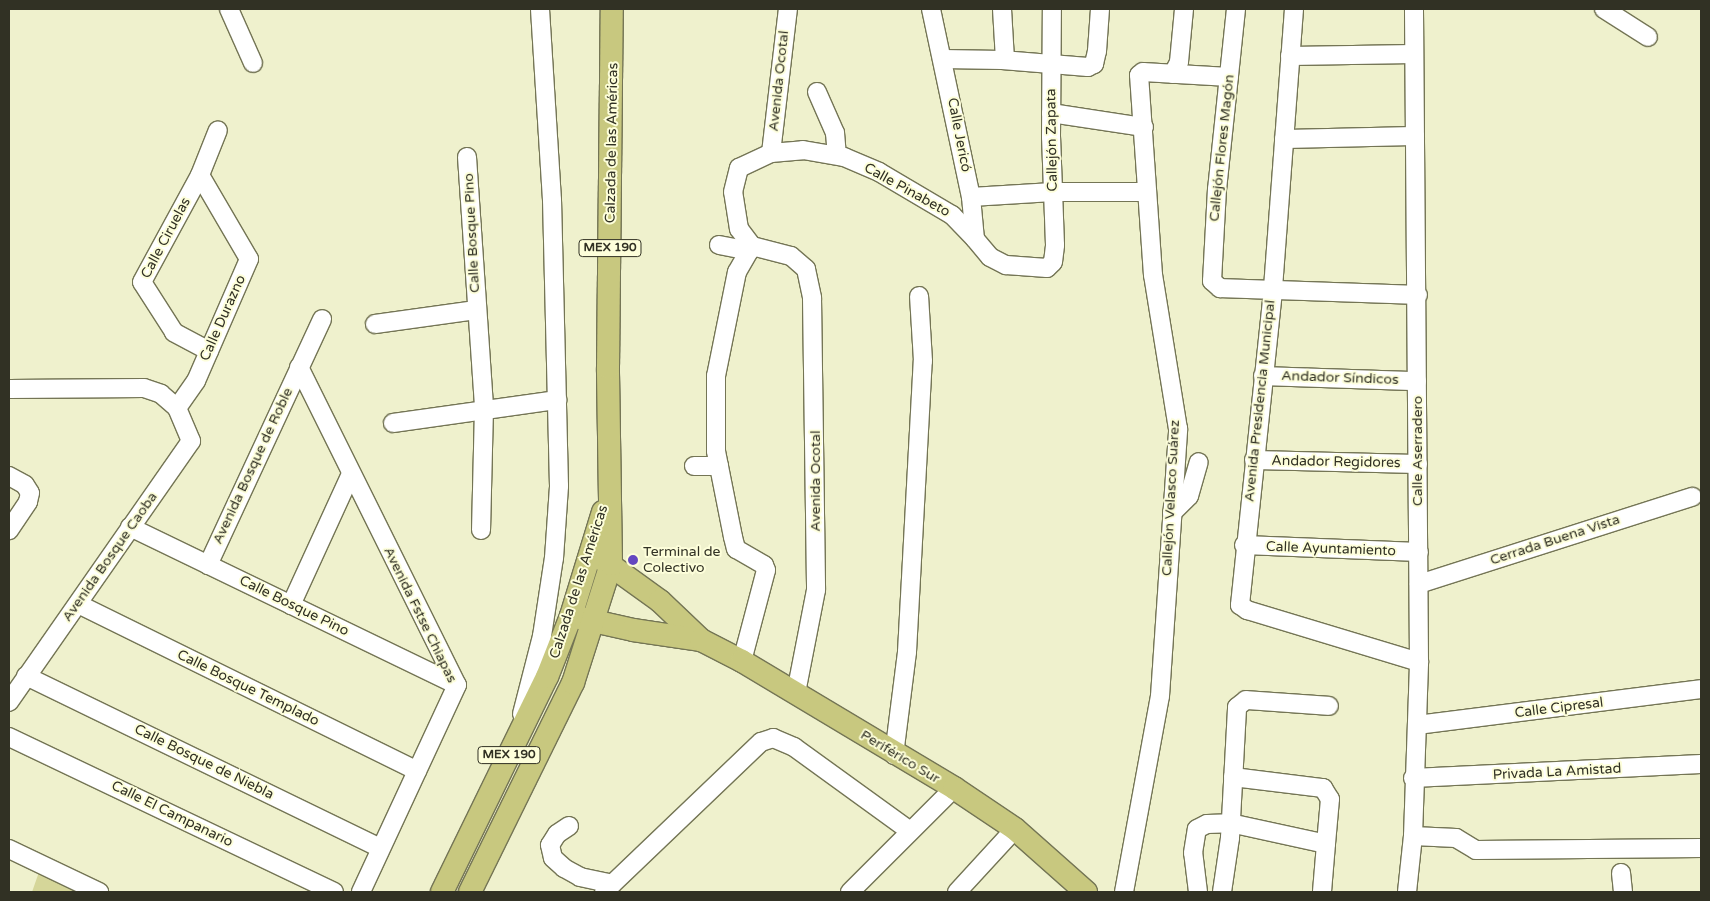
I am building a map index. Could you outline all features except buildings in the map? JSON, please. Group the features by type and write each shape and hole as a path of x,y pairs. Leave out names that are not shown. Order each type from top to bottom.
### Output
{"main road":[{"name":"Calzada de las Américas","path":"470,892 573,683 595,621 611,564 612,9"},
{"name":"Calzada de las Américas","path":"442,892 547,677 571,616 592,553 610,488"},
{"name":"Periférico Sur","path":"592,553 611,564 660,601 701,640 742,661 894,755 954,788 1015,829 1086,892"},
{"name":"Periférico Sur","path":"571,616 701,640"}],"street":[{"path":"229,9 252,62"},
{"path":"514,744 542,636 554,558 559,486 552,200 540,9"},
{"name":"Avenida Ocotal","path":"771,154 788,9"},
{"name":"Calle Jericó","path":"931,9 971,197 975,239"},
{"path":"1002,9 1005,60"},
{"name":"Callejón Zapata","path":"975,239 990,257 1006,265 1047,268 1052,262 1055,245 1051,113 1052,9"},
{"path":"943,59 1005,60 1088,67 1094,64 1100,9"},
{"path":"1184,9 1178,62 1173,74 1229,77"},
{"name":"Callejón Flores Magón","path":"1236,9 1214,238 1212,281 1215,286 1273,291"},
{"name":"Avenida Presidencia Municipal","path":"1294,9 1273,291 1244,545 1239,596 1240,605 1247,610 1419,662"},
{"name":"Calle Aserradero","path":"1407,892 1413,836 1413,778 1419,662 1418,295 1414,136 1414,9"},
{"path":"1604,9 1648,37"},
{"path":"1290,56 1414,54"},
{"name":"Callejón Velasco Suárez","path":"1124,892 1160,696 1178,429 1153,275 1145,192 1144,127 1140,73 1173,74"},
{"path":"816,92 835,133 837,155"},
{"path":"1051,113 1144,127"},
{"name":"Calle Ciruelas","path":"209,351 174,332 142,282 200,175 218,130"},
{"path":"1284,139 1414,136"},
{"name":"Calle Pinabeto","path":"750,249 739,229 733,192 738,168 771,154 803,150 837,155 879,172 952,215 975,239"},
{"name":"Calle Bosque Pino","path":"467,156 484,408 481,530"},
{"name":"Calle Durazno","path":"177,408 196,381 249,259 200,175"},
{"path":"971,197 1053,192 1145,192"},
{"path":"719,245 750,249 737,272 716,376 719,466 736,549 764,565 766,570 742,661"},
{"name":"Avenida Ocotal","path":"750,249 791,256 806,269 812,298 816,410 816,590 796,693"},
{"path":"1273,291 1418,295"},
{"path":"894,755 907,652 923,361 919,296"},
{"name":"Calle Bosque Pino","path":"375,324 476,310"},
{"name":"Avenida Bosque de Roble","path":"208,565 322,319"},
{"name":"Avenida Fstse Chiapas","path":"299,367 457,685 361,892"},
{"name":"Andador Síndicos","path":"1263,376 1418,381"},
{"path":"9,390 144,388 161,394 177,408"},
{"path":"393,423 484,408 557,400"},
{"name":"Avenida Bosque Caoba","path":"9,702 191,441 177,408"},
{"name":"Andador Regidores","path":"1254,460 1418,464"},
{"path":"1172,513 1188,496 1199,462"},
{"path":"694,466 719,466"},
{"path":"291,605 351,474"},
{"path":"9,476 25,485 30,493 28,502 9,530"},
{"name":"Cerrada Buena Vista","path":"1419,584 1692,497"},
{"name":"Calle Bosque Pino","path":"130,527 457,685"},
{"name":"Calle Ayuntamiento","path":"1244,545 1419,552"},
{"name":"Calle Bosque Templado","path":"78,604 417,771"},
{"name":"Calle Bosque de Niebla","path":"26,676 381,848"},
{"name":"Calle Cipresal","path":"1417,725 1701,689"},
{"path":"1222,892 1230,823 1237,707 1240,702 1246,700 1329,706"},
{"name":"Calle El Campanario","path":"9,737 334,892"},
{"path":"569,826 557,834 550,845 553,858 564,868 580,877 608,888 761,742 773,738 794,747 910,831"},
{"name":"Privada La Amistad","path":"1413,778 1701,764"},
{"path":"1233,777 1323,788 1330,799 1322,892"},
{"path":"850,892 954,788"},
{"path":"1198,892 1193,853 1198,829 1207,824 1230,823 1326,844"},
{"path":"957,892 1015,829"},
{"path":"1413,836 1456,838 1476,850 1701,848"},
{"path":"9,848 99,892"},
{"path":"1621,873 1622,892"}],"green space":[{"path":"39,872 86,892 32,892"}],"place":[{"name":"Terminal de Colectivo","path":"633,560"}]}
